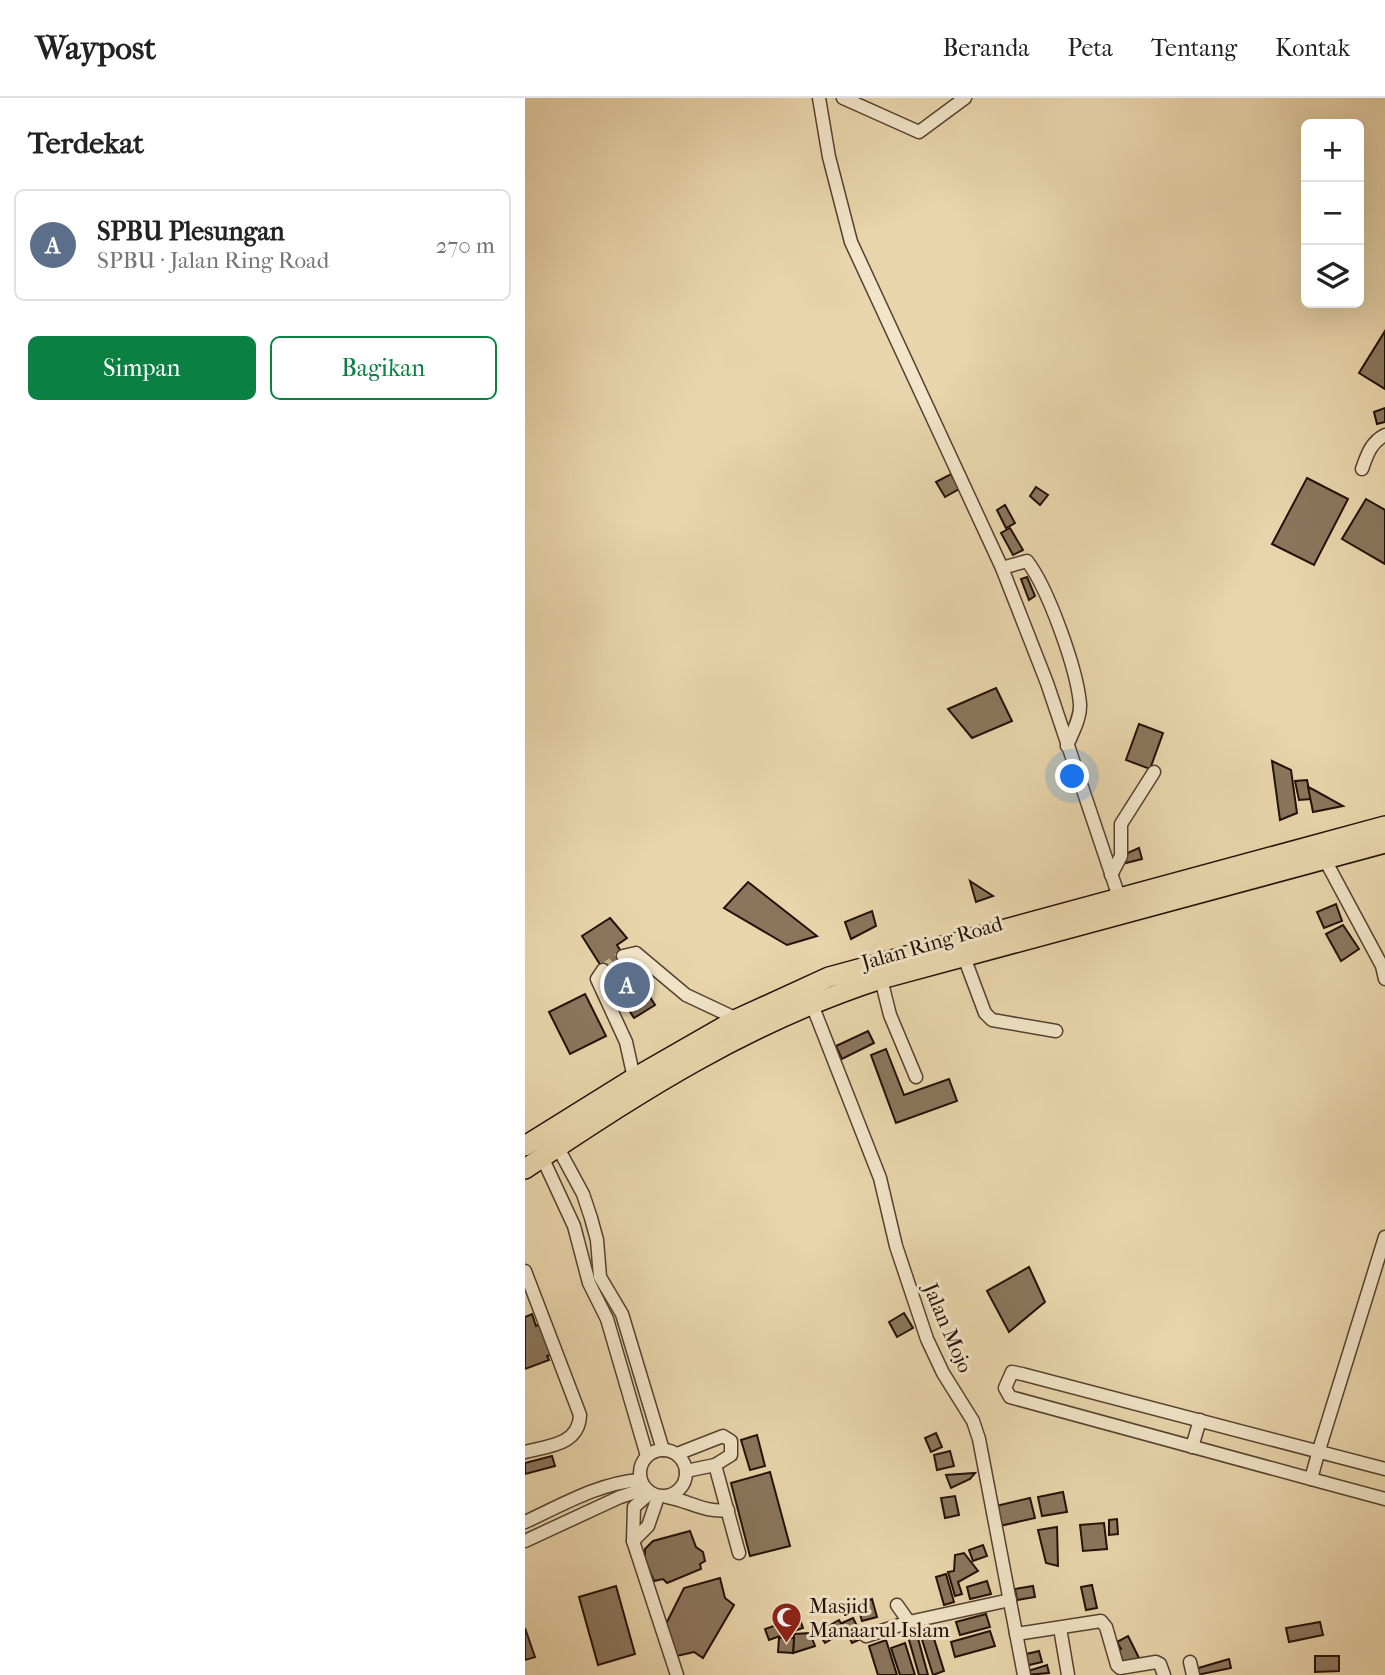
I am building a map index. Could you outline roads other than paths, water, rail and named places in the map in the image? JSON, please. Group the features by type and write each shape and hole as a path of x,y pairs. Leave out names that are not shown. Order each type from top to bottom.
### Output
{"highway":[{"name":"Jalan Ring Road","path":"525,1146 633,1078 737,1019 829,977 1385,826"},
{"name":"Jalan Ring Road","path":"525,1168 706,1054 811,1002 881,979 1385,843"}],"street":[{"path":"819,98 829,157 851,242 1002,568 1119,897"},
{"path":"843,98 919,132 965,98"},
{"path":"1362,469 1376,440 1385,435"},
{"path":"1002,568 1027,561 1041,579 1062,637 1080,704 1078,720 1067,746"},
{"path":"1111,875 1121,856 1121,824 1154,772"},
{"path":"1324,859 1382,966 1385,979"},
{"path":"624,956 635,953 686,995 737,1019"},
{"path":"964,957 985,1013 992,1020 1056,1031"},
{"path":"603,970 597,979 626,1042 633,1078"},
{"path":"881,979 890,1015 916,1077"},
{"name":"Jalan Mojo","path":"811,1002 877,1168 896,1246 927,1339 943,1373 973,1421 979,1439 1024,1675"},
{"path":"550,1152 587,1206 597,1240 600,1277 622,1314 663,1450"},
{"path":"550,1152 589,1283 607,1319 647,1456"},
{"path":"1311,1479 1385,1237"},
{"path":"525,1271 531,1308 580,1415 579,1425 569,1440 525,1452"},
{"path":"1385,1469 1022,1374 1009,1375 1005,1388 1010,1397 1385,1499"},
{"path":"1192,1447 1200,1420"},
{"path":"633,1542 648,1526 652,1491 639,1471 647,1456 663,1450 677,1454 723,1436 731,1441 731,1455 715,1465 686,1471"},
{"path":"525,1541 620,1497 681,1488 686,1471 677,1454"},
{"path":"715,1465 739,1553"},
{"path":"525,1522 617,1481 686,1501 703,1510 728,1510"},
{"path":"652,1491 634,1507 633,1542 677,1675"},
{"path":"866,1636 909,1622 1010,1600"},
{"path":"897,1605 909,1622"},
{"path":"1016,1634 1101,1621 1106,1627 1120,1668 1156,1662 1160,1664 1164,1675"},
{"path":"1060,1628 1068,1675"},
{"path":"1190,1662 1193,1675"}],"tunnel":[{"path":"603,970 623,956"}],"place":[{"name":"SPBU Plesungan","path":"627,985"},
{"name":"Masjid Manaarul Islam","path":"786,1645"}]}
